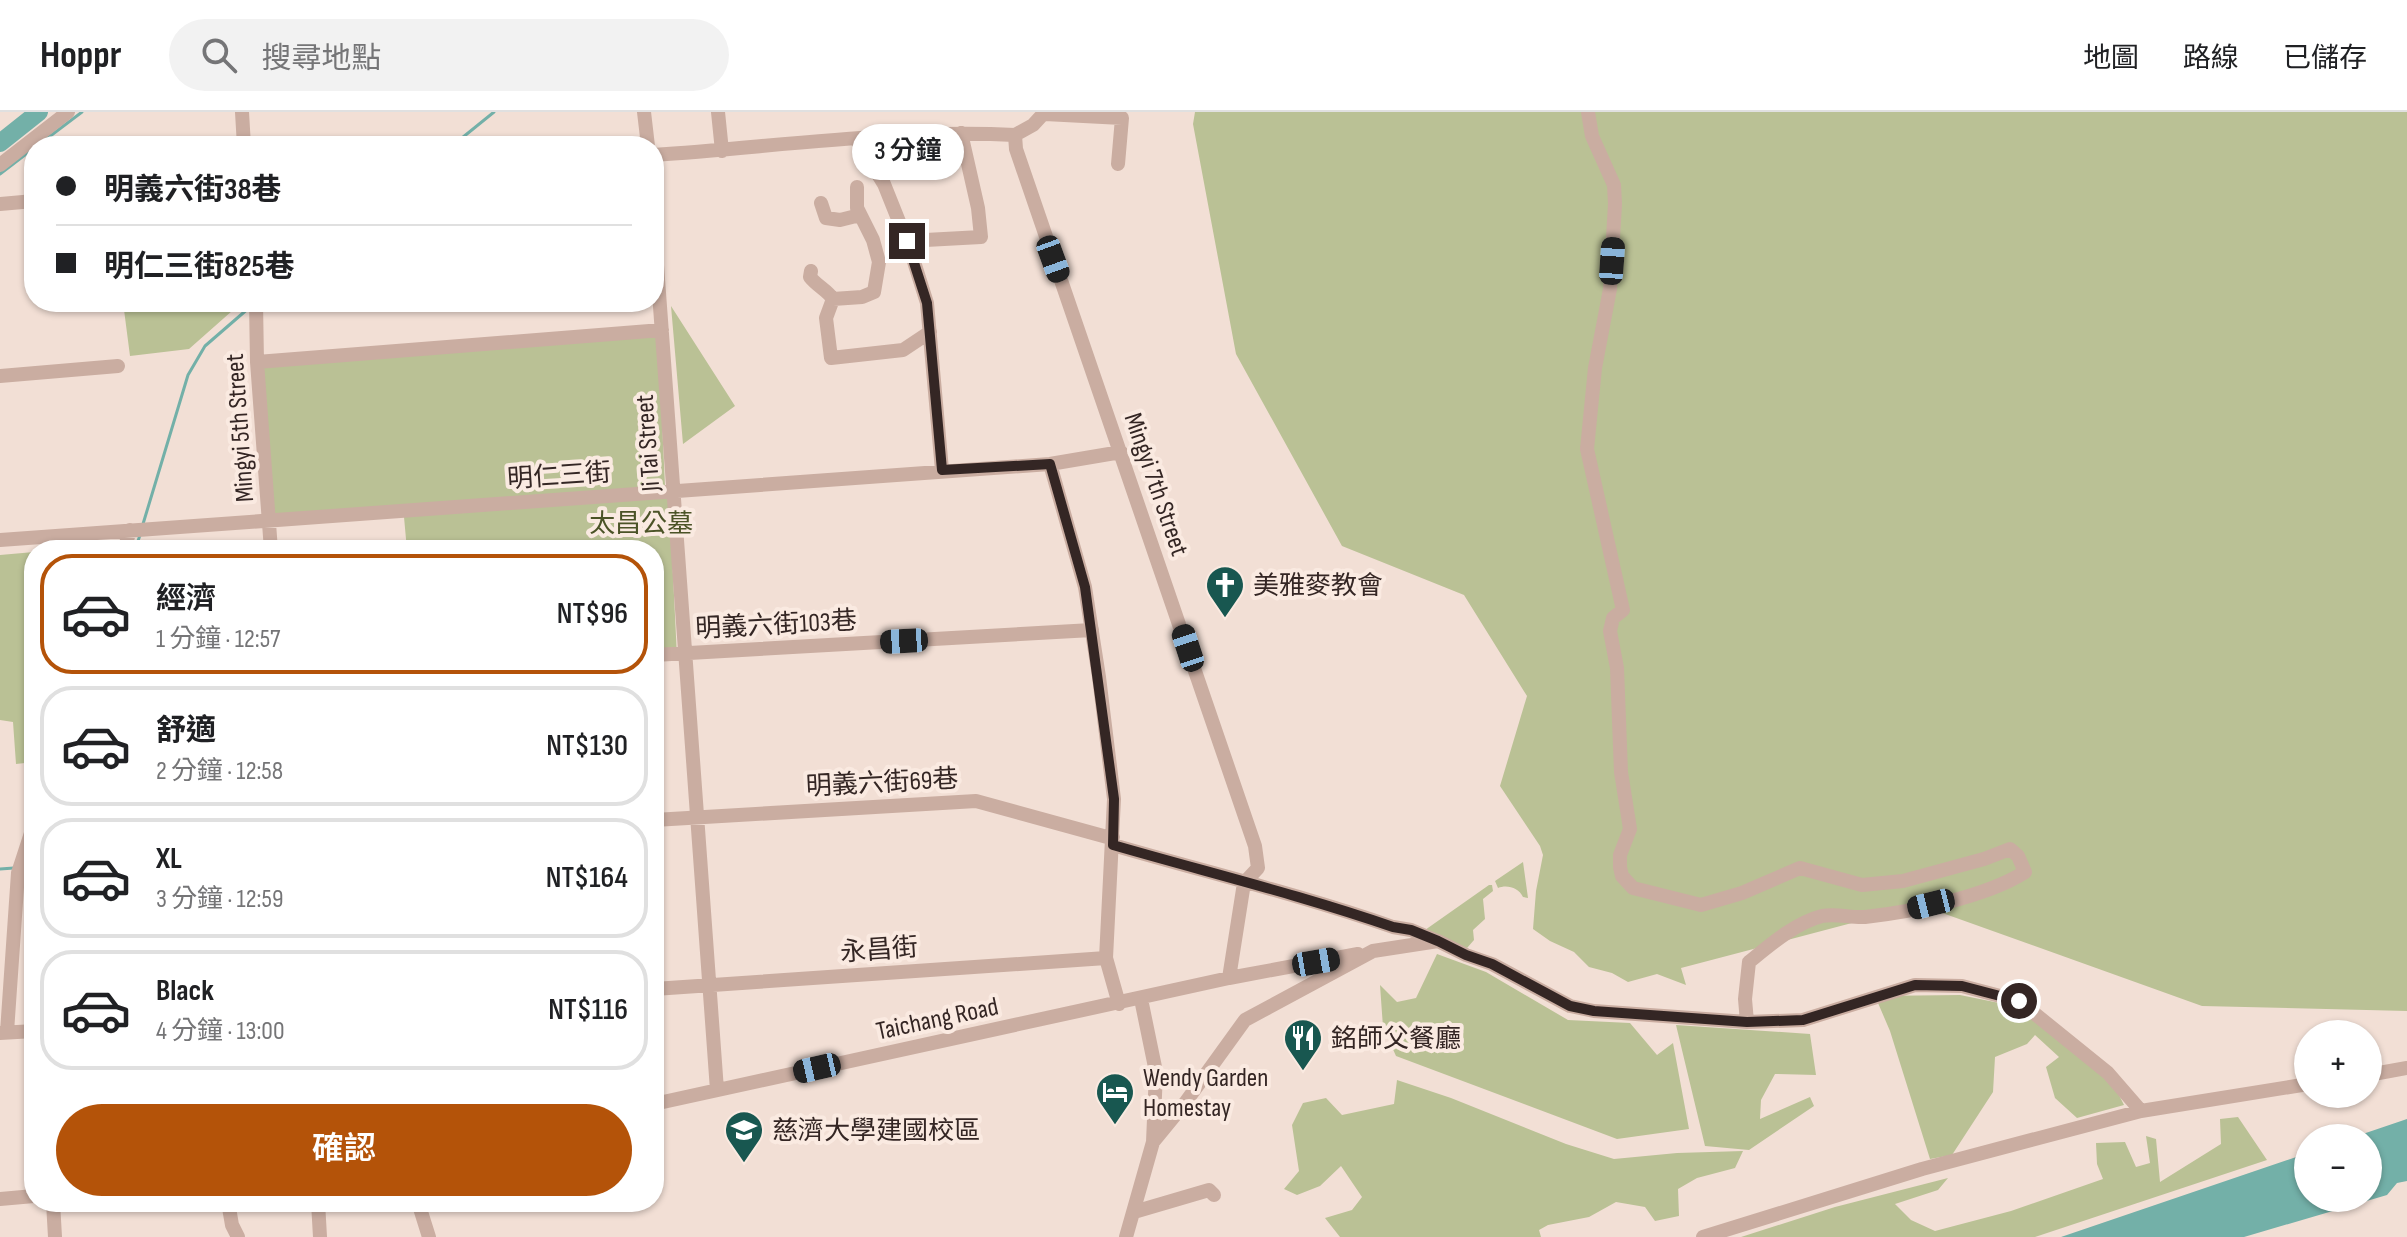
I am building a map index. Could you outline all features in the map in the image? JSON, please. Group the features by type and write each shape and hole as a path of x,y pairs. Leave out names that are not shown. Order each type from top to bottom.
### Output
{"street":[{"path":"37,136 68,112"},
{"path":"242,112 243,136"},
{"path":"644,112 647,136"},
{"path":"718,112 722,151"},
{"path":"1588,112 1592,136 1614,185 1615,204 1610,289 1595,368 1587,449 1623,610 1613,618 1610,631 1617,668 1621,772 1630,829 1620,855 1622,876 1633,888 1701,905 1742,893 1800,868 1862,885 1903,881 2010,849 2018,856 2025,872 1985,891 1904,911 1861,917 1826,915 1811,919 1775,941 1749,962 1745,999 1747,1022"},
{"path":"664,154 961,133 1015,135 1045,113 1122,118 1118,164"},
{"path":"907,241 981,237 978,208 961,133"},
{"name":"Mingyi 7th Street","path":"1015,135 1016,149 1255,846 1258,868 1244,883 1229,978"},
{"path":"857,140 884,184 927,303 942,470"},
{"path":"0,165 24,146"},
{"path":"833,299 862,297 874,292 879,262 873,240 857,208 857,187"},
{"path":"0,204 24,202"},
{"path":"821,203 826,218 840,220 860,215"},
{"path":"811,271 810,277 833,299 826,318 831,358 903,350 930,332"},
{"name":"Mingyi 5th Street","path":"256,312 270,540"},
{"name":"Ji Tai Street","path":"661,312 717,1090"},
{"path":"257,362 662,330"},
{"path":"0,376 118,366"},
{"name":"明仁三街","path":"0,540 1050,464 1121,452"},
{"path":"1050,464 1085,587 1114,799 1106,958 1119,1004"},
{"path":"131,540 138,530"},
{"name":"明義六街103巷","path":"664,654 1092,630"},
{"name":"明義六街69巷","path":"664,819 976,801 1107,837 1244,883 1268,887 1438,941 1492,964 1570,1006 1594,1011 1747,1022 1803,1020 1915,985 1962,986 2019,1001 2108,1073 2141,1111"},
{"path":"24,867 18,873 4,1033 24,1032"},
{"name":"Taichang Road","path":"664,1102 1229,978 1438,941"},
{"path":"1153,1142 1245,1020 1373,951"},
{"name":"永昌街","path":"664,988 1106,958"},
{"path":"1126,1237 1153,1142 1156,1072 1141,999"},
{"path":"2382,1072 2407,1068"},
{"path":"1703,1237 1922,1169 2141,1111 2294,1086"},
{"path":"1134,1212 1209,1190 1214,1195"},
{"path":"0,1199 24,1197"},
{"path":"54,1212 55,1237"},
{"path":"230,1212 238,1237"},
{"path":"319,1212 320,1237"},
{"path":"421,1212 429,1237"}],"green space":[{"path":"1195,112 2407,112 2407,1011 2202,1006 1920,905 1681,968 1686,985 1657,974 1628,982 1612,973 1589,967 1574,952 1533,929 1543,855 1500,786 1527,696 1464,595 1342,546 1236,354 1193,124"},
{"path":"671,306 735,406 683,444"},
{"path":"124,312 231,312 189,349 130,356"},
{"path":"658,334 665,486 273,518 260,365"},
{"name":"太昌公墓","path":"669,493 677,657 664,658 664,540 406,540 404,517"},
{"path":"24,553 24,763 16,764 13,722 0,720 0,555"},
{"path":"1523,862 1528,898 1512,888 1498,888 1495,881"},
{"path":"1492,885 1493,891 1483,899 1485,919 1473,930 1474,940 1467,948 1425,930"},
{"path":"1437,954 1486,972 1568,1020 1630,1023 1657,1055 1673,1043 1689,1129 1617,1139 1396,1056 1383,1027 1380,985 1397,1002 1416,998"},
{"path":"1960,995 2014,1006 2108,1073 2124,1105 2077,1118 2055,1098 2046,1067 2059,1057 2035,1035 2027,1044 1995,1057 1993,1092 1952,1155 1930,1159 1890,1031 1875,996"},
{"path":"1676,1025 1810,1034 1816,1075 1775,1074 1761,1100 1760,1119 1810,1097 1814,1106 1749,1150 1705,1146"},
{"path":"1397,1080 1614,1159 1743,1151 1735,1168 1697,1178 1678,1189 1679,1216 1655,1221 1645,1207 1616,1202 1589,1217 1548,1225 1539,1230 1541,1237 1340,1237 1325,1218 1352,1210 1362,1197 1341,1166 1320,1186 1297,1195 1284,1189 1299,1171 1292,1125 1303,1103 1326,1098 1342,1115 1394,1104"},
{"path":"2238,1117 2267,1160 2035,1237 1741,1237 1835,1207 1948,1178 1938,1190 1895,1204 1911,1220 1935,1231 2011,1211 2103,1179 2097,1164 2096,1143 2125,1142 2136,1167 2150,1163 2146,1136 2156,1139 2160,1182 2221,1144 2220,1119"}],"water":[{"path":"2407,1119 2407,1181 2397,1183 2382,1196 2382,1127"},
{"path":"2294,1158 2294,1212 2329,1212 2244,1237 2061,1237"}],"waterway":[{"path":"0,143 39,112"},
{"path":"50,136 82,112"},
{"path":"464,136 494,112"},
{"path":"0,174 24,156"},
{"path":"143,524 188,375 205,346 244,312"},
{"path":"138,540 140,535"},
{"path":"0,869 14,868"}],"place":[{"name":"美雅麥教會","path":"1225,619"},
{"name":"銘師父餐廳","path":"1303,1072"},
{"name":"Wendy Garden Homestay","path":"1115,1126"},
{"name":"慈濟大學建國校區","path":"744,1164"}],"route":[{"path":"907,241 927,303 942,470 1050,464 1085,587 1114,799 1113,845 1411,930 1492,964 1570,1006 1594,1011 1747,1022 1803,1020 1915,985 1962,986 2019,1001"}]}
